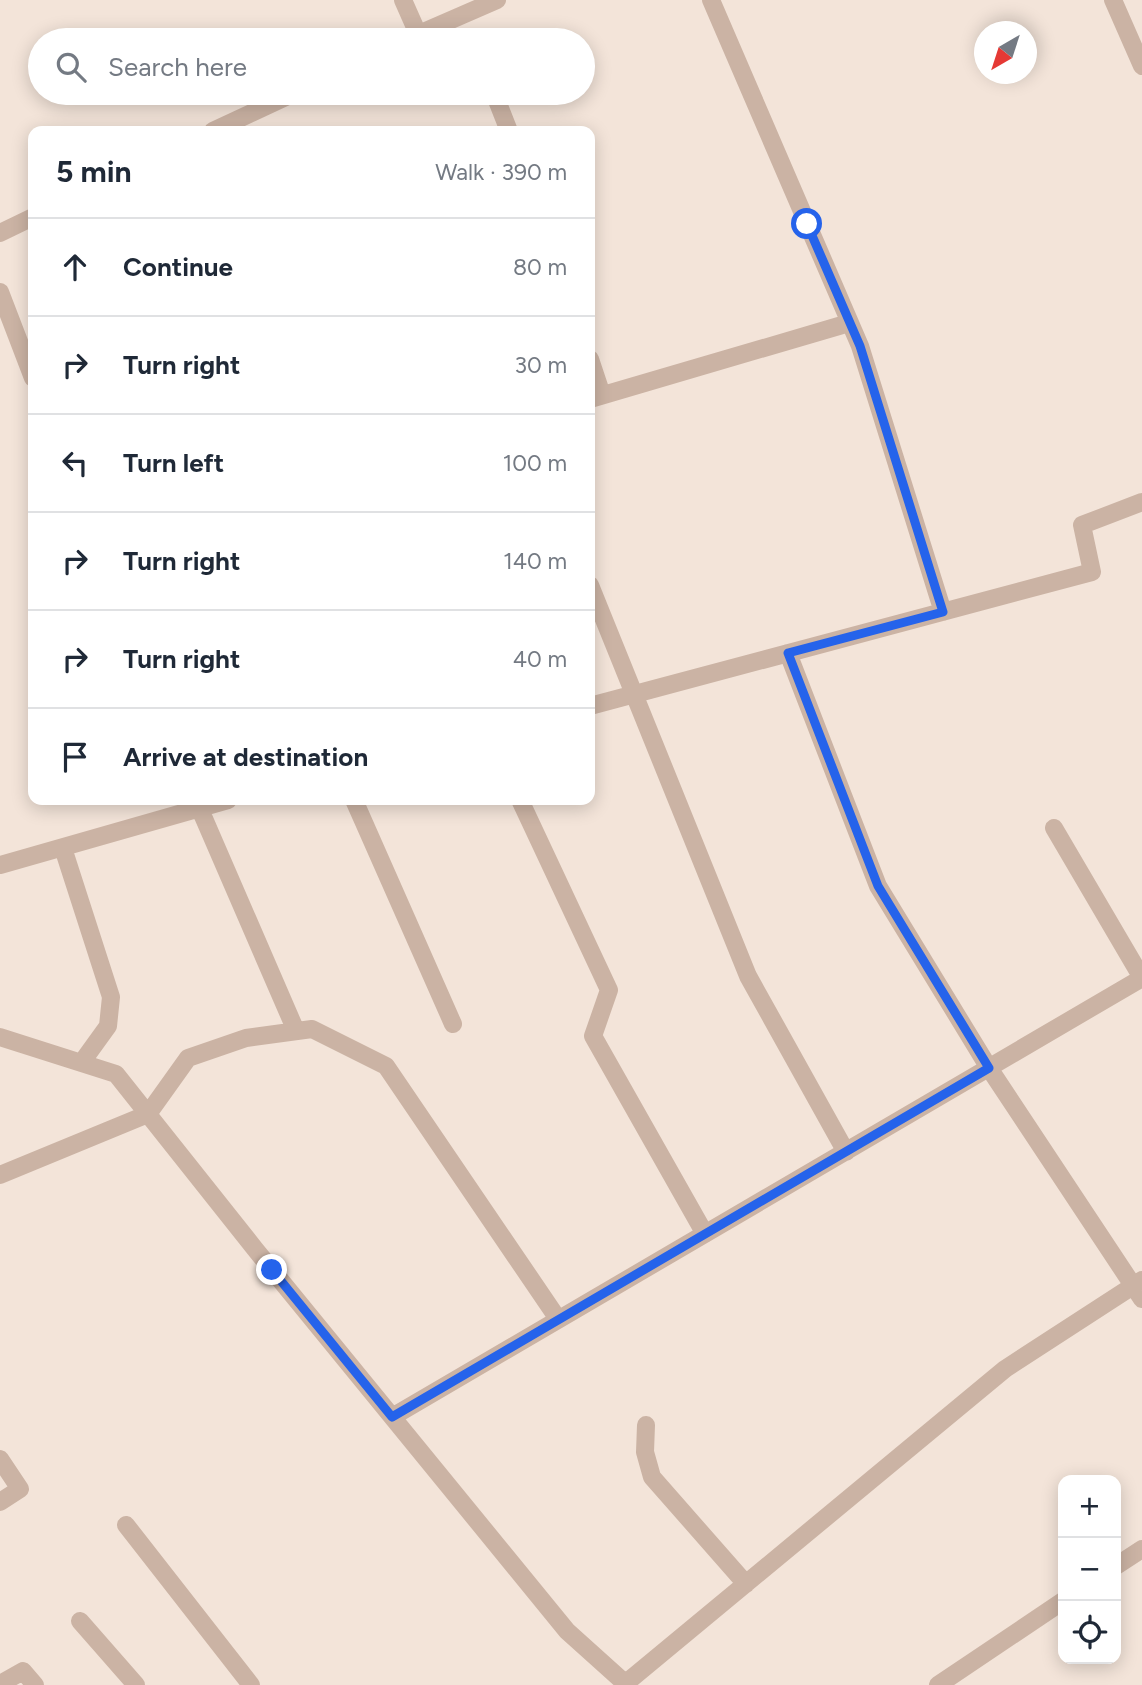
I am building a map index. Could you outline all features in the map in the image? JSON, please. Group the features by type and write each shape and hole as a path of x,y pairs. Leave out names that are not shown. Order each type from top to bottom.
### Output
{"street":[{"path":"403,0 410,28"},
{"path":"433,28 497,0"},
{"path":"711,0 860,346 943,612"},
{"path":"1113,0 1142,66"},
{"path":"224,126 268,105"},
{"path":"499,105 507,126"},
{"path":"0,233 28,219"},
{"path":"0,292 28,365"},
{"path":"596,397 849,323"},
{"path":"595,705 1092,572 1082,525 1142,502"},
{"path":"595,597 748,976 846,1152"},
{"path":"0,1037 116,1074 567,1632 627,1684 1005,1369 1139,1288 989,1068 878,886 788,653"},
{"path":"0,865 63,848 192,805"},
{"path":"199,805 296,1031"},
{"path":"356,805 453,1024"},
{"path":"522,805 609,990 593,1036 705,1234"},
{"path":"392,1417 1142,978 1054,828"},
{"path":"63,848 111,996 108,1026 82,1062"},
{"path":"0,1175 148,1114 188,1058 246,1038 312,1029 386,1066 558,1319"},
{"path":"646,1425 645,1452 652,1477 746,1584"},
{"path":"0,1459 20,1489 0,1502"},
{"path":"126,1525 251,1685"},
{"path":"1121,1563 1142,1549"},
{"path":"938,1685 1058,1604"},
{"path":"80,1621 136,1685"},
{"path":"0,1684 23,1671 35,1685"}],"route":[{"path":"272,1270 392,1417 989,1068 878,886 788,653 943,612 860,346 807,224"}]}
